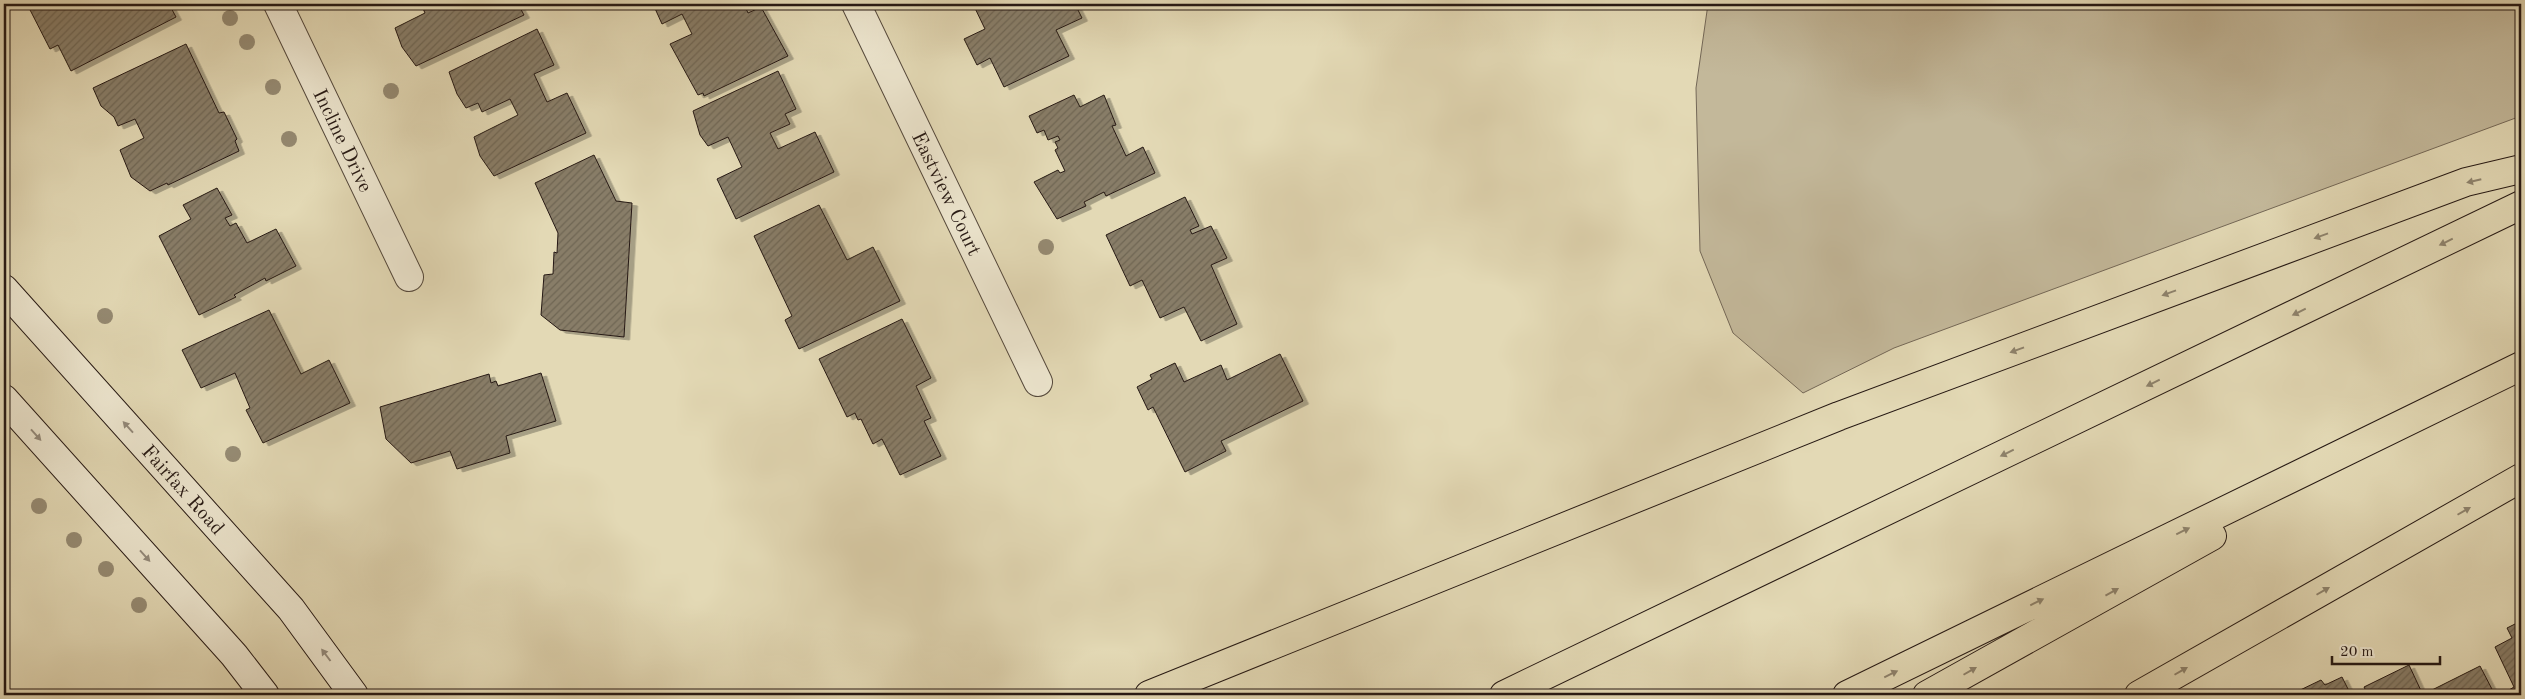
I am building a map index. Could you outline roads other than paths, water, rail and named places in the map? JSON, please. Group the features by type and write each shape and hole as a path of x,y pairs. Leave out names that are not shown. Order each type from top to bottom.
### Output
{"highway":[{"path":"1149,695 1839,416 2466,182 2521,170"},
{"path":"1504,695 2521,205"},
{"path":"1848,695 2516,369"},
{"path":"1928,695 2516,369"},
{"path":"2139,695 2521,478"}],"main road":[{"name":"Incline Drive","path":"278,4 409,277"},
{"name":"Eastview Court","path":"856,4 1038,382"},
{"name":"Fairfax Road","path":"4,289 291,609 354,695"},
{"path":"4,398 234,655 265,695"}]}
